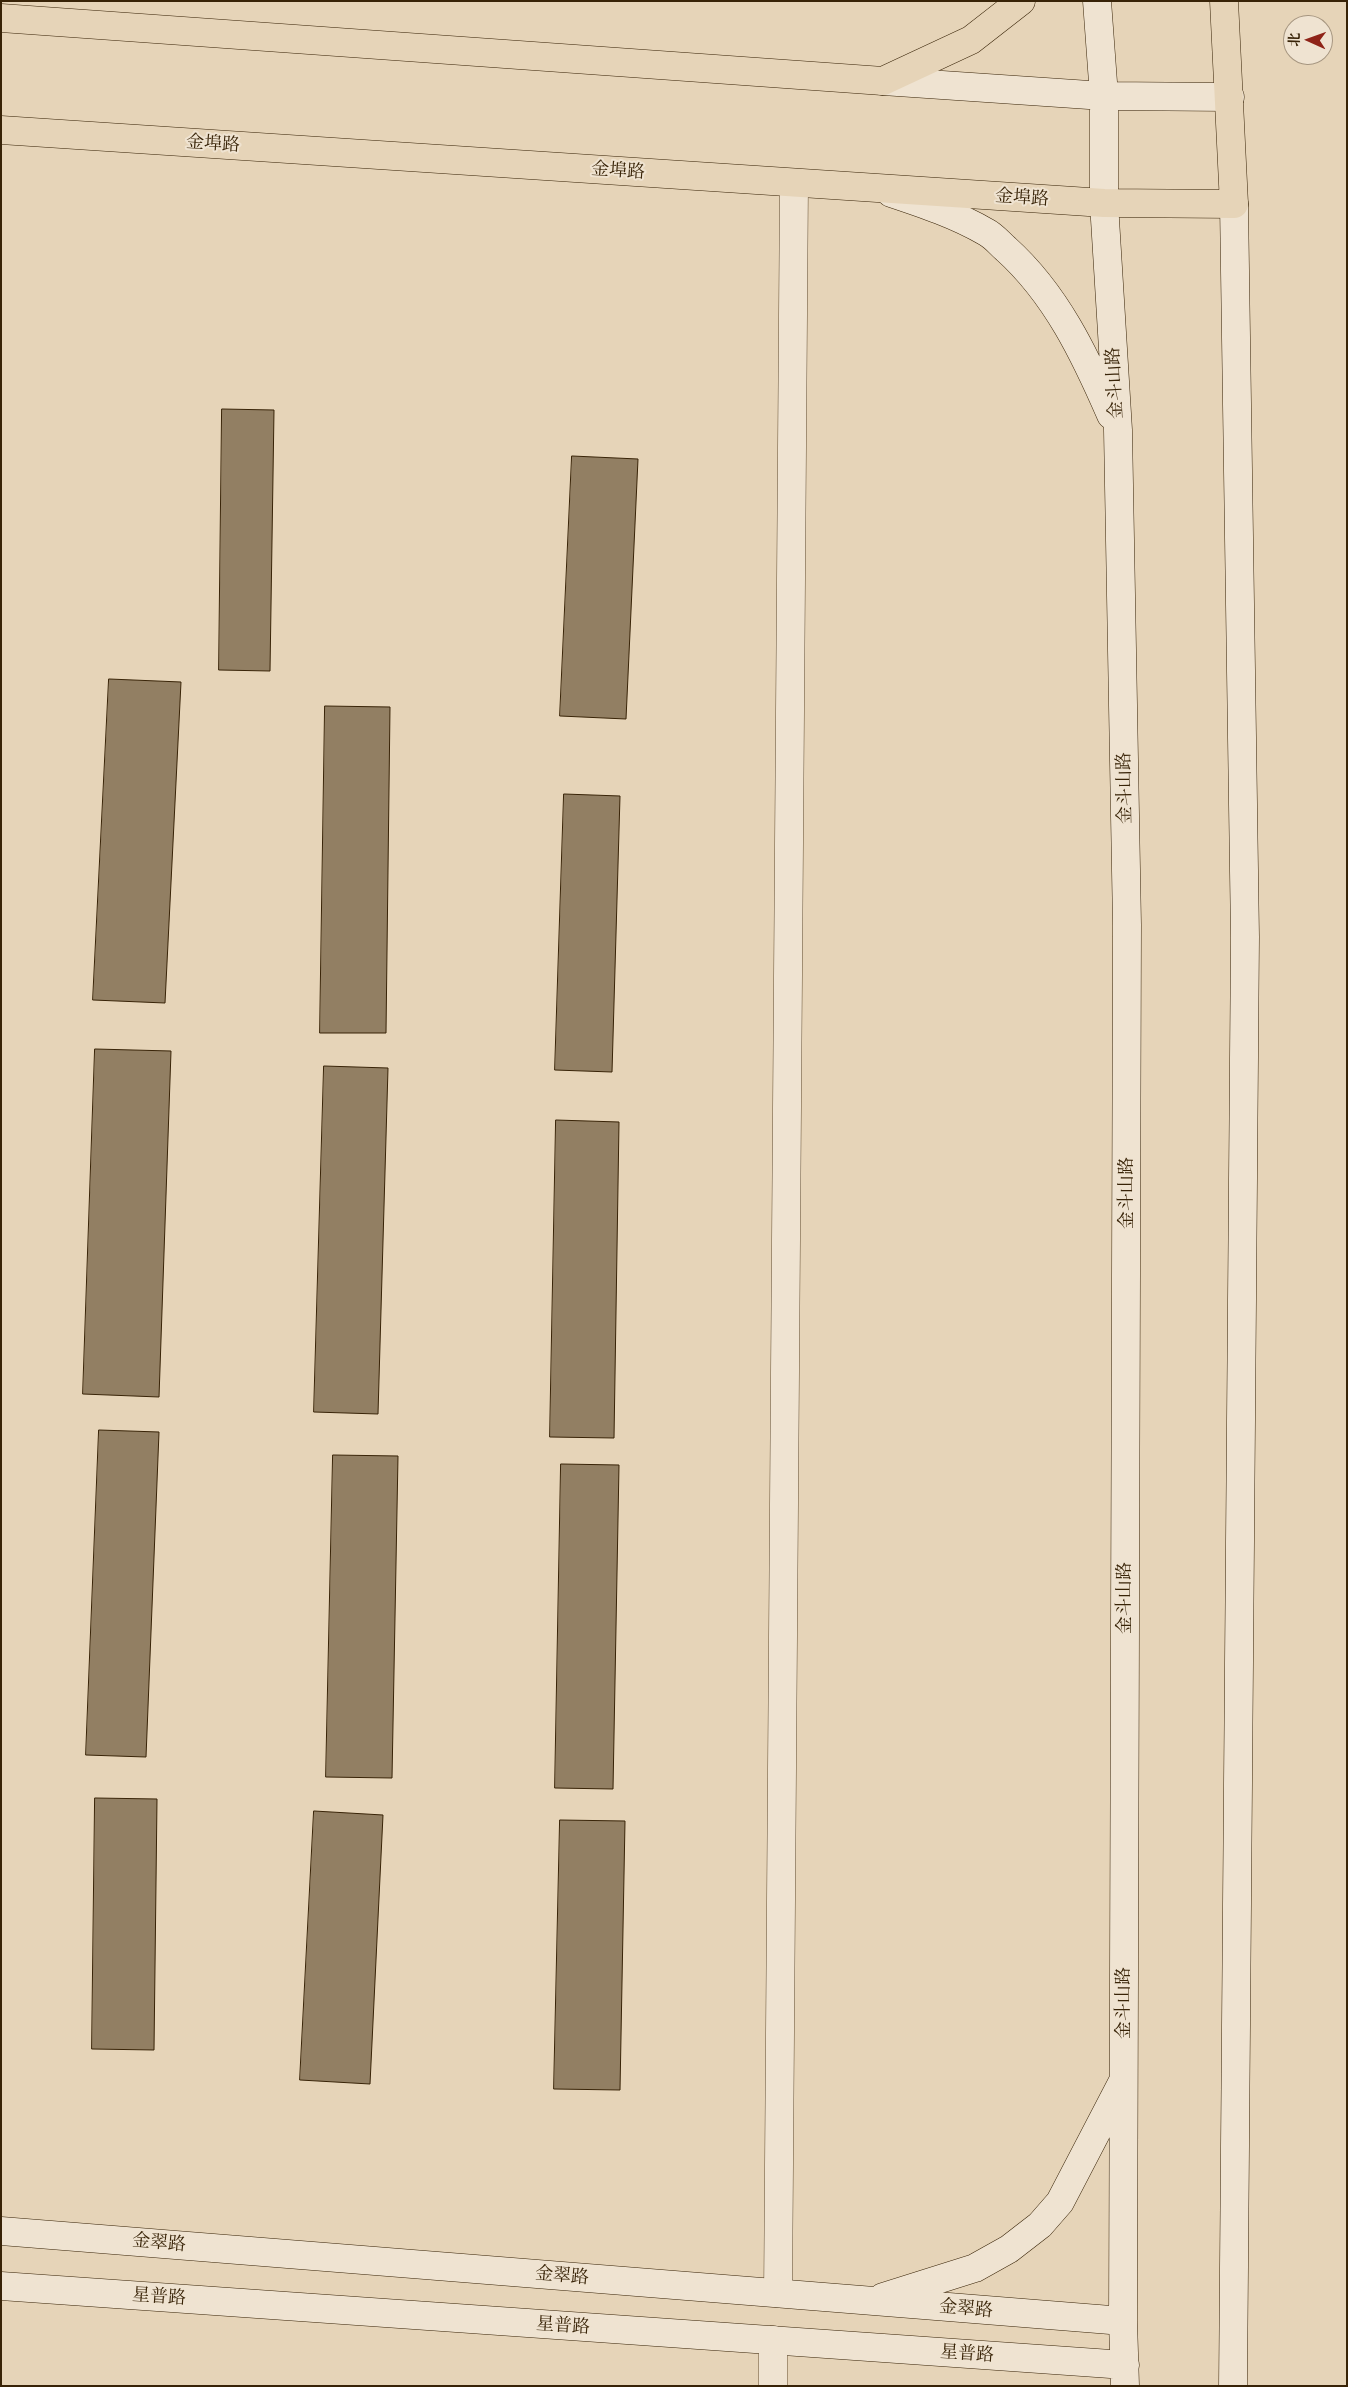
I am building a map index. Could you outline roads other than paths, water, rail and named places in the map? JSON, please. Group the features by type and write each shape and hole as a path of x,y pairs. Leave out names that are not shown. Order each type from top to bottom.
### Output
{"highway":[{"path":"1,18 883,80 971,40 1021,1"},
{"path":"1224,1 1234,204"},
{"name":"金埠路","path":"1,130 1104,203 1234,204"}],"main road":[{"name":"金斗山路","path":"1097,1 1104,96 1104,203 1118,430 1128,926 1123,2321 1125,2375"},
{"path":"883,80 1104,96 1230,97"},
{"path":"778,2293 794,183"},
{"path":"876,188 940,210 988,232 1025,266 1055,307 1084,354 1118,430"},
{"path":"1233,2386 1244,947 1234,204"},
{"path":"870,2301 975,2268 1026,2237 1060,2202 1124,2079"},
{"name":"金翠路","path":"1,2231 1123,2321"},
{"name":"星普路","path":"1,2286 773,2340 1125,2375"},
{"path":"773,2340 773,2386"}]}
